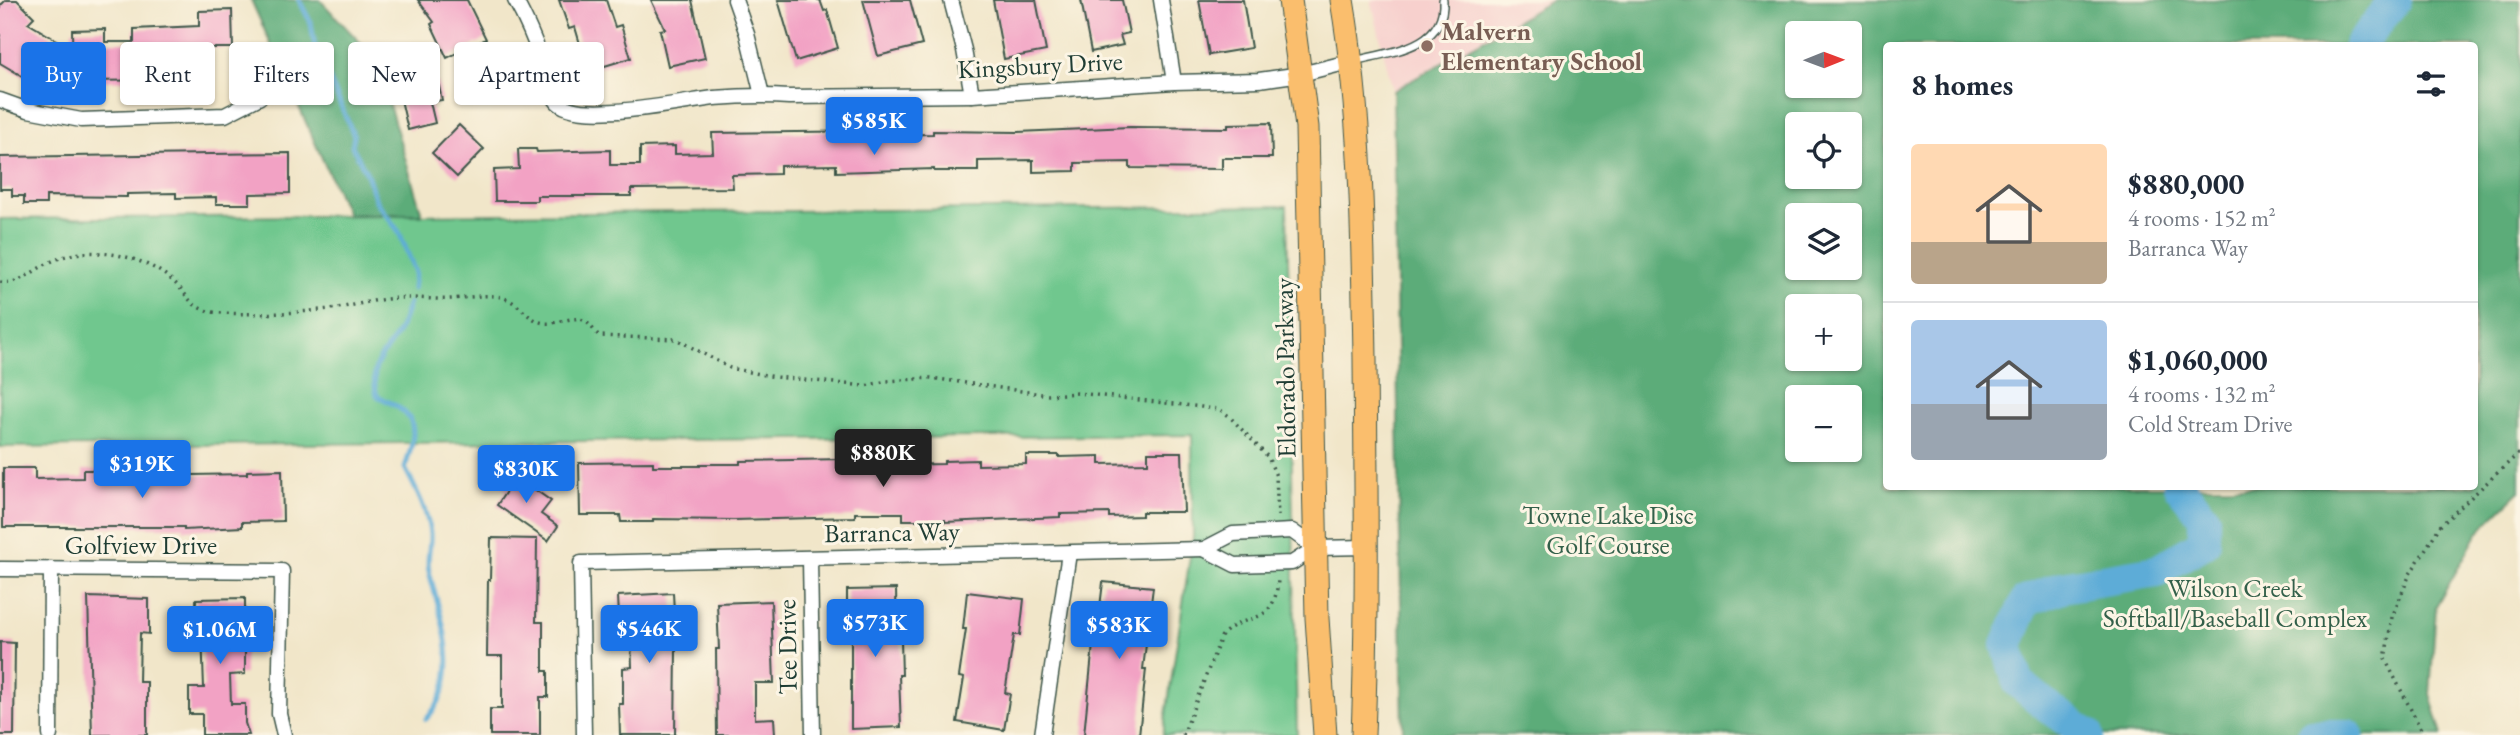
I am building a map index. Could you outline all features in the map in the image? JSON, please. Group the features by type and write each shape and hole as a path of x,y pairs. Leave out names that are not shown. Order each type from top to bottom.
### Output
{"main road":[{"name":"Eldorado Parkway","path":"1290,0 1301,74 1310,191 1318,663 1325,735"},
{"path":"1342,0 1353,61 1363,204 1367,547 1367,648 1363,735"}],"street":[{"path":"515,0 533,42"},
{"path":"735,0 747,34 762,95"},
{"path":"951,0 972,95"},
{"path":"1161,0 1174,82"},
{"name":"Kingsbury Drive","path":"561,105 570,110 584,111 663,107 711,99 762,95 972,95 1174,82 1259,80 1301,74 1353,61"},
{"path":"0,100 28,110 81,120 225,115 244,105"},
{"name":"Barranca Way","path":"584,735 581,563 1204,549 1233,534 1292,531 1315,548"},
{"name":"Barranca Way","path":"1204,549 1235,565 1292,563 1315,548 1367,547"},
{"path":"1042,735 1069,553"},
{"name":"Tee Drive","path":"810,559 813,735"},
{"name":"Golfview Drive","path":"0,569 282,571 279,714 284,735"},
{"path":"50,735 51,569"}],"lane":[{"path":"1353,61 1391,52 1434,33 1444,11 1443,0"}],"path":[{"path":"0,282 10,284 21,280 65,255 96,252 124,255 150,265 171,279 192,304 206,311 277,313 329,309 387,299 494,296 510,299 532,318 544,323 576,318 587,322 600,336 677,339 724,366 744,372 865,386 887,381 931,378 1049,395 1077,393 1219,409 1268,457 1276,476 1277,521"},
{"path":"2424,735 2385,659 2392,617 2410,574 2440,526 2520,452"},
{"path":"1183,735 1221,637 1228,629 1268,611 1276,599 1278,583"}],"shaded area":[{"name":"Malvern Elementary School","path":"1371,0 1553,0 1393,91"}],"green space":[{"path":"251,0 320,0 360,42 348,42 348,105 389,105 422,214 347,214 298,105 334,105 334,42 270,42"},
{"name":"Towne Lake Disc Golf Course","path":"1553,0 2520,0 2520,491 2479,531 2436,607 2430,694 2442,735 1403,735 1393,91"},
{"path":"1287,206 1297,735 1163,735 1193,537 1192,435 0,447 0,219"}],"building":[{"path":"6,0 17,0 34,17 28,23 60,42 21,42 21,75 0,63 0,6"},
{"path":"418,0 467,0 486,39 480,42 454,42 454,55 447,58 431,24 434,22"},
{"path":"559,0 606,0 615,27 621,25 631,58 604,66 604,42 579,42 575,27 569,29"},
{"path":"651,0 692,0 705,58 668,66 660,30 665,29"},
{"path":"778,0 820,0 824,11 827,10 838,48 796,61"},
{"path":"863,0 910,0 922,45 878,56"},
{"path":"993,0 1036,0 1046,51 1004,59"},
{"path":"1081,0 1122,0 1129,33 1120,35 1123,45 1091,52"},
{"path":"1199,0 1243,0 1251,48 1209,55"},
{"path":"232,10 233,42 229,42 229,48 215,48 215,42 134,42 134,29 199,26 199,11"},
{"path":"105,29 105,42 72,42 72,30"},
{"path":"106,42 120,42 120,81 106,81"},
{"path":"402,105 431,105 435,123 408,130"},
{"path":"1271,123 1272,158 1222,158 1222,169 1130,168 1130,162 1075,163 1075,171 1033,172 1033,160 978,161 978,171 934,169 836,172 836,165 780,166 780,174 732,175 733,188 631,189 631,196 537,196 537,201 495,201 494,170 519,169 518,149 536,149 537,152 610,150 610,165 640,165 640,147 675,146 675,154 713,153 712,133 878,131 878,135 933,134 933,131 1018,132 1130,127 1228,128 1228,124"},
{"path":"459,125 484,149 457,177 432,153"},
{"path":"290,153 290,193 250,194 250,204 216,204 216,197 176,198 176,193 127,194 127,197 46,196 46,204 24,204 24,196 12,196 12,189 0,189 0,157"},
{"path":"1148,452 1182,452 1184,512 1142,512 1142,516 1109,517 1109,513 1060,514 1060,517 945,522 903,520 903,513 734,520 653,519 653,522 621,522 620,515 580,515 579,463 653,462 653,466 700,466 740,464 740,461 895,458 895,465 978,460 978,465 1026,464 1026,455 1059,455 1100,456 1100,464 1148,463"},
{"path":"3,468 35,468 35,479 83,478 83,470 113,470 113,476 165,475 165,471 192,470 192,475 282,470 283,521 242,522 242,527 184,530 184,527 3,527"},
{"path":"506,469 551,501 541,514 558,526 548,541 497,505 507,490 496,482"},
{"path":"491,538 537,539 536,622 543,622 543,671 548,671 548,697 540,697 540,735 490,735 490,709 502,709 502,656 487,656"},
{"path":"1103,582 1153,587 1143,669 1146,669 1139,735 1084,735 1095,624 1098,624"},
{"path":"896,589 897,640 901,640 901,727 851,729 851,624 847,624 847,590"},
{"path":"967,592 1024,599 1020,635 1014,635 1005,693 1010,694 1004,730 957,722 964,678 959,677 966,629 963,629"},
{"path":"673,593 676,648 675,735 620,735 619,704 623,704 623,668 632,667 631,638 620,638 618,596"},
{"path":"88,597 149,599 149,634 140,633 139,682 147,682 147,735 92,735"},
{"path":"245,598 245,674 230,675 231,704 245,704 245,723 249,735 202,735 202,714 189,714 189,688 204,688 202,632 197,632 196,599"},
{"path":"771,601 774,683 755,683 755,719 774,718 775,735 717,735 717,603"},
{"path":"0,642 15,643 14,735 0,735"}],"waterway":[{"path":"299,0 311,23 316,54 354,136 352,146 367,174 376,201 399,232 415,272 413,289"},
{"path":"2362,42 2395,0"},
{"path":"409,303 399,330 376,367 375,384 377,396 401,409 412,424 412,442 405,468 421,500 429,525 428,566 444,629 448,667 438,703 426,719"},
{"path":"2088,735 2018,682 2007,645 2026,601 2062,587 2157,571 2204,543 2204,517 2182,490"},
{"path":"2312,735 2348,735"}],"place":[{"name":"Malvern Elementary School","path":"1427,46"}],"park label":[{"name":"Wilson Creek Softball/Baseball Complex","path":"2235,603"}]}
